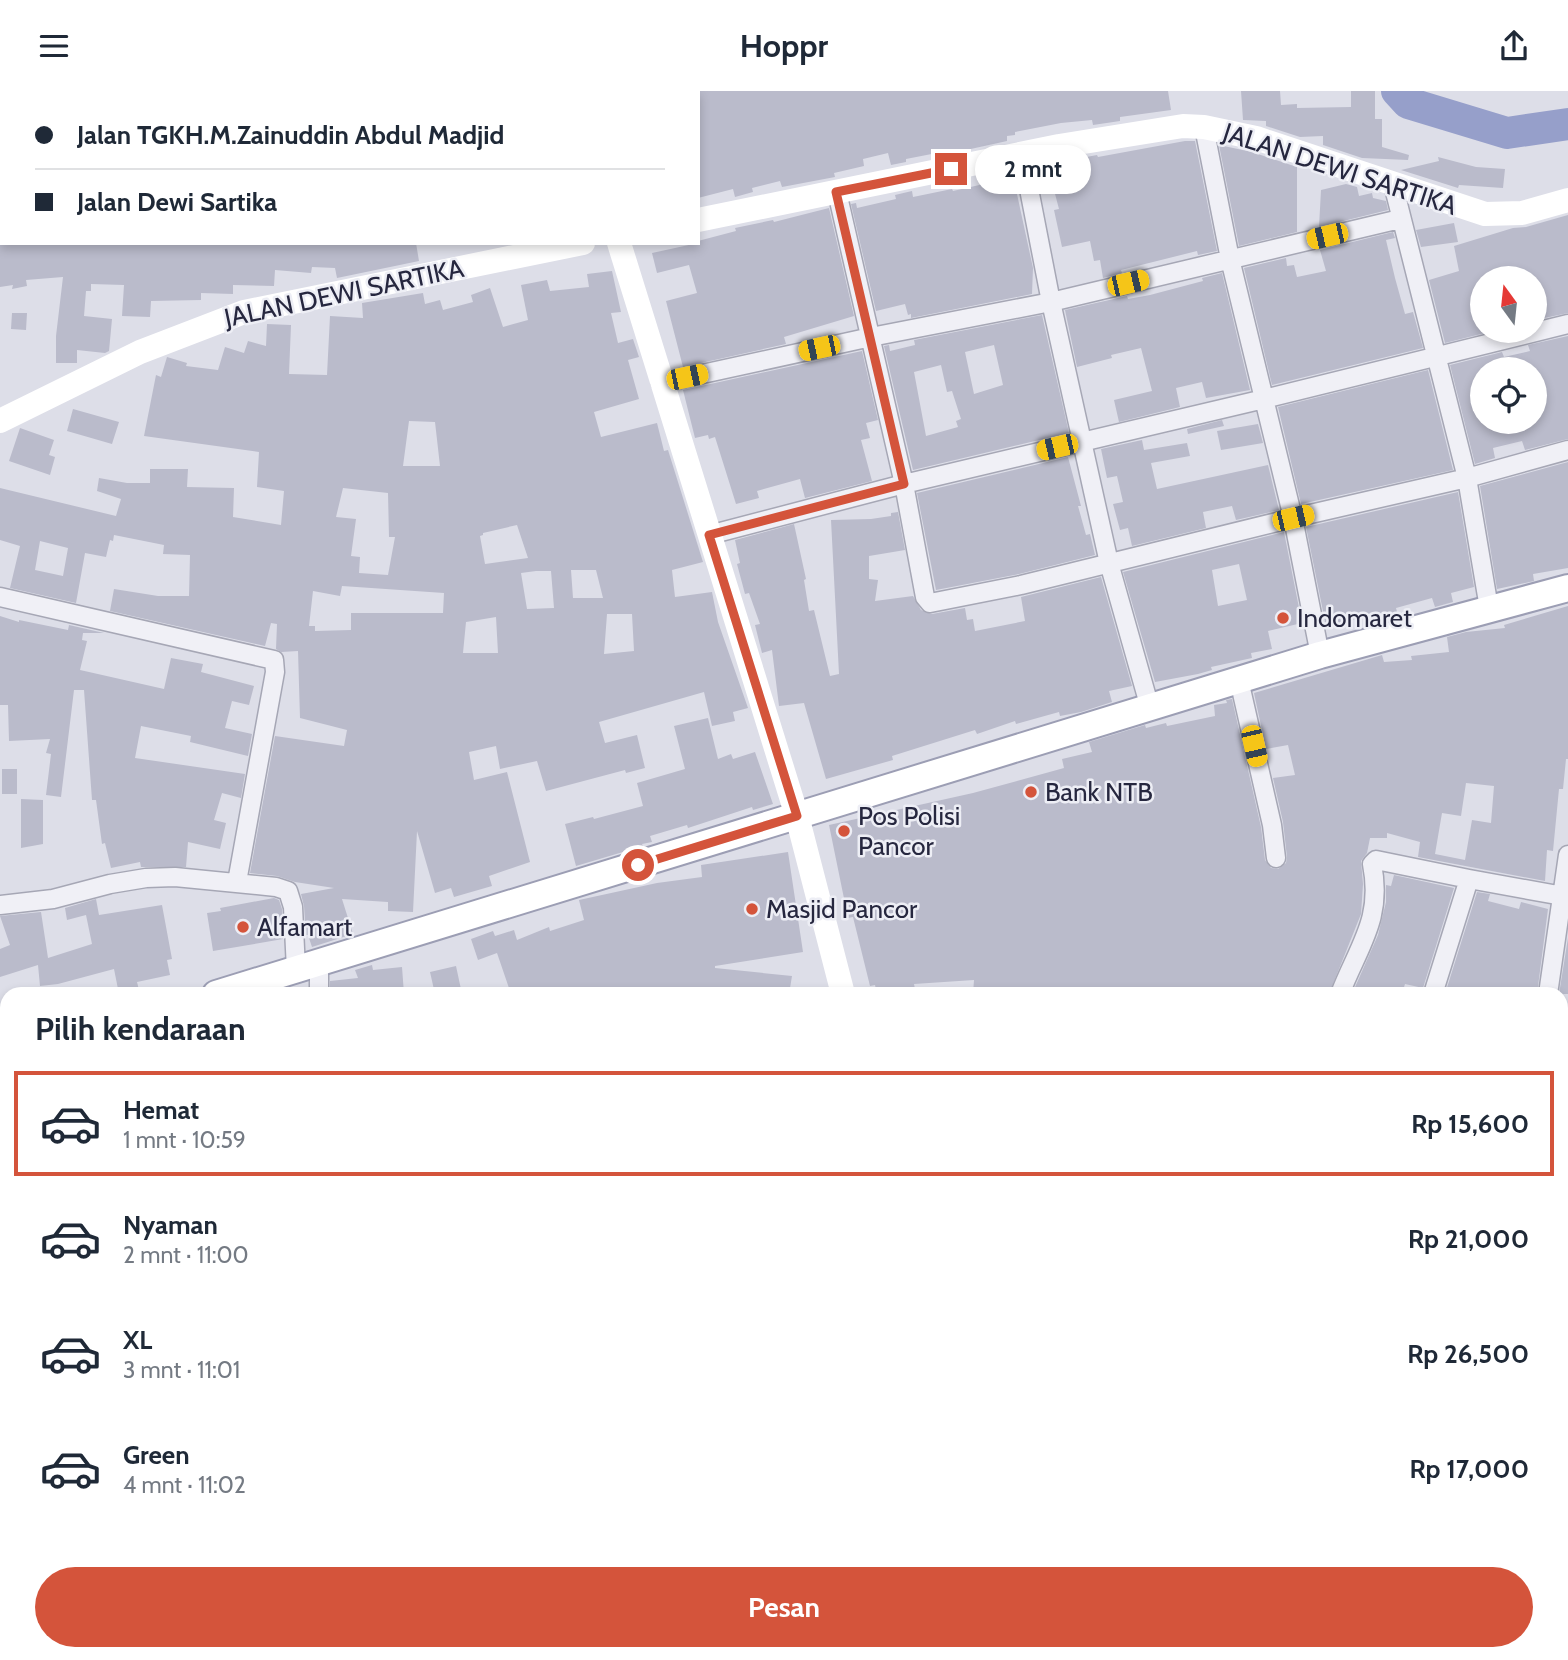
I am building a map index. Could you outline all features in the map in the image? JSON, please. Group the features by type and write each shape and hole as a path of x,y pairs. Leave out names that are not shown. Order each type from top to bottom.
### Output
{"main road":[{"path":"239,987 1320,655 1568,588"}],"street":[{"name":"JALAN DEWI SARTIKA","path":"700,220 1022,153 1159,129 1204,127 1256,138 1485,214 1522,213 1568,200"},
{"path":"1204,127 1230,259 1293,518 1320,655"},
{"path":"1022,153 1051,302 1109,563 1150,708"},
{"path":"1393,184 1467,478 1489,608"},
{"path":"836,192 904,484 925,597 930,603 1021,585 1467,478 1568,450"},
{"path":"661,383 871,337 1051,302 1400,219"},
{"name":"JALAN DEWI SARTIKA","path":"0,421 140,352 244,311 573,245"},
{"path":"619,245 797,816 841,987"},
{"path":"709,535 904,484 1568,324"},
{"path":"0,597 274,660 275,672 237,881"},
{"path":"1239,680 1272,825 1276,859"},
{"path":"797,816 825,872 853,987"},
{"path":"1549,987 1566,897 1568,855"},
{"path":"1343,987 1373,919 1377,891 1372,864 1375,861 1384,860 1566,897"},
{"path":"0,905 53,898 138,879 175,877 237,881 284,889 289,893 316,987"},
{"path":"1435,987 1469,879"}],"building":[{"path":"700,91 1168,91 1171,110 1120,117 1120,121 1093,125 1092,120 1015,132 1015,135 1007,136 1007,141 948,154 947,151 906,159 906,162 891,165 888,153 863,159 864,166 834,173 835,177 782,187 780,181 752,188 753,192 735,197 733,189 700,197"},
{"path":"1241,91 1280,91 1281,105 1297,104 1297,108 1351,107 1351,91 1375,91 1375,119 1382,119 1382,147 1409,155 1408,160 1362,158 1323,145 1323,136 1300,137 1266,126 1266,121 1243,120"},
{"path":"1195,141 1217,251 1198,255 1197,251 1121,270 1122,273 1103,278 1100,260 1094,261 1090,241 1062,247 1054,210 1059,209 1054,190 1061,188 1056,165 1097,155 1098,157"},
{"path":"1219,145 1252,152 1297,167 1297,232 1239,246"},
{"path":"1438,157 1476,167 1505,169 1503,188 1459,185 1458,188 1401,170 1439,161"},
{"path":"1012,171 1033,268 1032,294 911,318 905,304 876,311 851,204 856,203 857,208 896,199 895,195 912,191 913,197 952,189 953,191 997,181 995,174"},
{"path":"1346,184 1357,187 1359,196 1372,193 1373,198 1386,201 1388,210 1319,227 1321,190"},
{"path":"829,208 854,316 784,337 786,344 683,367 666,301 697,293 689,265 657,273 652,253 700,245 700,240 736,231 735,228 773,220 774,222"},
{"path":"1568,215 1568,313 1547,317 1547,266 1470,266 1470,337 1445,343 1429,280 1459,271 1454,246 1513,228"},
{"path":"1454,223 1458,242 1421,247 1416,230"},
{"path":"1393,232 1395,238 1386,240 1395,278 1405,314 1413,312 1423,348 1272,385 1244,268 1286,258 1287,266 1294,265 1297,277 1326,271 1320,250"},
{"path":"0,245 416,245 419,261 337,278 335,268 312,267 311,273 275,270 274,286 233,285 233,294 201,293 201,300 151,301 150,317 122,316 124,285 91,284 91,291 86,291 84,316 112,319 109,351 105,353 77,350 77,363 56,363 56,336 63,277 26,280 27,286 12,289 13,285 0,287"},
{"path":"612,271 621,312 611,313 618,343 633,339 639,357 628,360 639,399 594,412 601,437 657,423 664,451 668,450 703,562 672,570 675,597 712,592 718,622 748,708 733,712 735,721 712,726 704,692 599,722 605,743 637,735 645,768 626,773 625,770 546,791 537,761 500,769 496,746 469,752 474,780 507,772 530,862 489,876 492,886 454,897 451,888 435,893 417,831 413,912 388,911 388,902 342,899 353,934 312,947 306,935 301,894 334,888 250,873 275,736 344,746 347,730 300,718 298,651 281,652 276,649 277,624 271,623 265,646 110,611 114,589 158,596 189,596 190,555 163,554 164,545 114,535 106,557 85,553 76,603 10,588 20,546 0,540 0,488 116,516 121,499 97,491 99,478 127,483 150,483 150,469 188,469 187,487 234,488 233,517 281,525 284,491 257,487 259,452 144,436 156,375 161,377 167,357 187,363 186,366 218,370 225,347 244,353 248,341 266,346 267,324 291,325 289,374 327,375 330,316 363,318 362,303 423,293 425,304 440,300 443,310 473,302 471,295 490,288 503,327 528,320 521,285 547,280 550,291 589,287 587,274","holes":["409,421 435,422 440,466 403,466","343,488 388,493 389,537 395,537 388,575 359,573 360,557 351,556 356,519 336,517","517,525 528,558 485,564 480,536","40,541 68,548 63,576 35,570","571,570 596,570 603,598 573,598","551,571 554,608 527,609 521,573","342,586 444,593 443,613 351,613 351,630 315,631 315,626 309,626 313,591 340,596","607,614 632,614 634,651 604,654","496,617 498,653 463,653 466,622"]},
{"path":"1222,273 1250,390 1206,398 1202,382 1176,388 1180,407 1119,422 1114,400 1152,391 1141,348 1077,367 1065,310 1127,296 1128,299 1150,295"},
{"path":"12,313 27,313 26,330 11,329"},
{"path":"1042,315 1069,433 913,470 884,346 889,345 890,351 915,345 914,340","holes":["994,345 1003,385 974,394 965,352","941,365 947,392 952,391 961,419 956,421 958,427 926,436 914,372"]},
{"path":"1568,336 1568,439 1525,450 1522,441 1493,448 1495,458 1475,464 1450,365 1470,360 1470,434 1547,434 1547,357 1504,357 1530,351 1528,345 1547,343 1547,341"},
{"path":"862,351 878,420 866,423 870,438 861,440 872,481 805,498 800,479 757,491 759,498 736,504 715,437 709,439 708,435 695,438 683,390"},
{"path":"1502,352 1504,357 1482,357"},
{"path":"1428,370 1453,470 1301,504 1278,407"},
{"path":"73,409 119,422 112,444 67,431"},
{"path":"1222,420 1224,426 1188,434 1187,429"},
{"path":"1258,424 1263,443 1221,450 1217,431"},
{"path":"20,428 54,440 49,455 55,457 50,475 9,461"},
{"path":"1142,440 1144,450 1187,443 1190,456 1151,463 1157,489 1268,465 1279,510 1236,520 1232,506 1203,512 1206,528 1132,546 1128,528 1120,530 1113,504 1123,502 1117,476 1107,478 1101,449"},
{"path":"1068,457 1081,506 1078,506 1086,535 1090,534 1095,555 1019,574 936,590 917,493"},
{"path":"1568,462 1568,568 1533,574 1534,581 1497,589 1480,486"},
{"path":"1458,492 1474,587 1451,593 1453,602 1435,607 1432,598 1396,608 1397,612 1326,626 1306,527"},
{"path":"898,512 905,550 869,556 869,579 878,580 875,601 913,596 921,610 932,614 965,608 967,620 973,619 975,631 1025,621 1021,597 1101,577 1132,686 1109,691 1112,702 1081,712 1060,716 1059,712 1016,724 1015,721 977,734 975,730 892,756 893,760 826,779 804,703 779,706 772,650 762,653 755,625 760,624 749,593 745,594 737,564 740,563 735,540 794,524 806,579 809,611 814,610 830,676 839,674 831,520 871,519 891,516 891,513"},
{"path":"1284,532 1302,623 1268,631 1272,649 1251,653 1252,658 1211,667 1212,670 1198,674 1155,682 1123,572","holes":["1239,564 1247,600 1218,606 1212,570"]},
{"path":"1568,606 1568,759 1563,789 1559,789 1553,851 1547,850 1545,881 1418,857 1420,842 1387,833 1387,838 1370,838 1367,853 1361,861 1361,914 1332,987 974,987 974,980 914,984 915,987 870,986 853,917 848,918 829,825 973,793 1064,768 1062,759 1092,752 1089,742 1145,725 1146,728 1166,723 1167,726 1215,716 1214,705 1227,703 1226,700 1232,699 1261,827 1265,860 1271,868 1278,869 1286,863 1287,857 1283,822 1273,778 1295,775 1288,745 1266,749 1254,693 1382,655 1384,662 1412,660 1411,656 1449,652 1447,637 1505,628 1504,625","holes":["1466,783 1494,786 1491,823 1472,820 1465,860 1435,854 1442,813 1461,816"]},
{"path":"0,616 19,622 68,630 69,625 104,633 83,633 82,640 87,641 80,670 164,689 171,658 203,664 201,672 254,686 249,705 232,701 225,728 252,734 248,756 190,742 191,736 141,726 135,758 245,774 241,798 222,793 214,820 226,823 220,849 188,842 186,867 141,867 140,862 111,868 105,843 102,844 96,800 92,800 84,690 74,690 61,797 46,795 51,754 46,753 50,739 9,741 8,705 0,705"},
{"path":"708,718 718,759 731,754 733,759 755,752 773,804 753,810 752,807 688,828 687,825 650,836 652,842 642,844 643,846 576,866 565,824 643,806 637,783 685,769 674,726"},
{"path":"2,769 17,769 17,794 2,794"},
{"path":"21,799 43,800 43,844 21,848"},
{"path":"788,852 803,952 715,968 792,976 790,987 509,987 497,953 478,960 471,939 493,931 495,936 514,930 517,940 549,927 550,931 584,920 579,900 657,883 702,877 701,865"},
{"path":"1394,875 1454,888 1423,987 1405,984 1404,987 1355,987 1378,935 1386,902 1386,885 1391,886"},
{"path":"1477,892 1490,894 1488,901 1519,909 1521,902 1548,909 1538,987 1447,987"},
{"path":"274,898 279,900 282,909 283,939 213,951 207,913"},
{"path":"96,899 99,915 162,905 172,959 167,960 170,975 137,982 138,987 118,987 114,969 40,986 38,965 0,977 0,949 10,945 0,916 41,912 48,958 92,944 86,915 67,920 65,908"},
{"path":"1568,938 1568,987 1560,987"},
{"path":"372,965 373,970 402,967 403,987 330,987 330,981 358,978 355,970"},
{"path":"456,966 460,987 433,987 430,972"}],"waterway":[{"path":"1397,91 1408,103 1507,133 1568,124"}],"place":[{"name":"Indomaret","path":"1283,618"},
{"name":"Bank NTB","path":"1031,792"},
{"name":"Pos Polisi Pancor","path":"844,831"},
{"name":"Masjid Pancor","path":"752,909"},
{"name":"Alfamart","path":"243,927"}],"route":[{"path":"638,865 797,816 709,535 904,484 836,192 951,169"}]}
